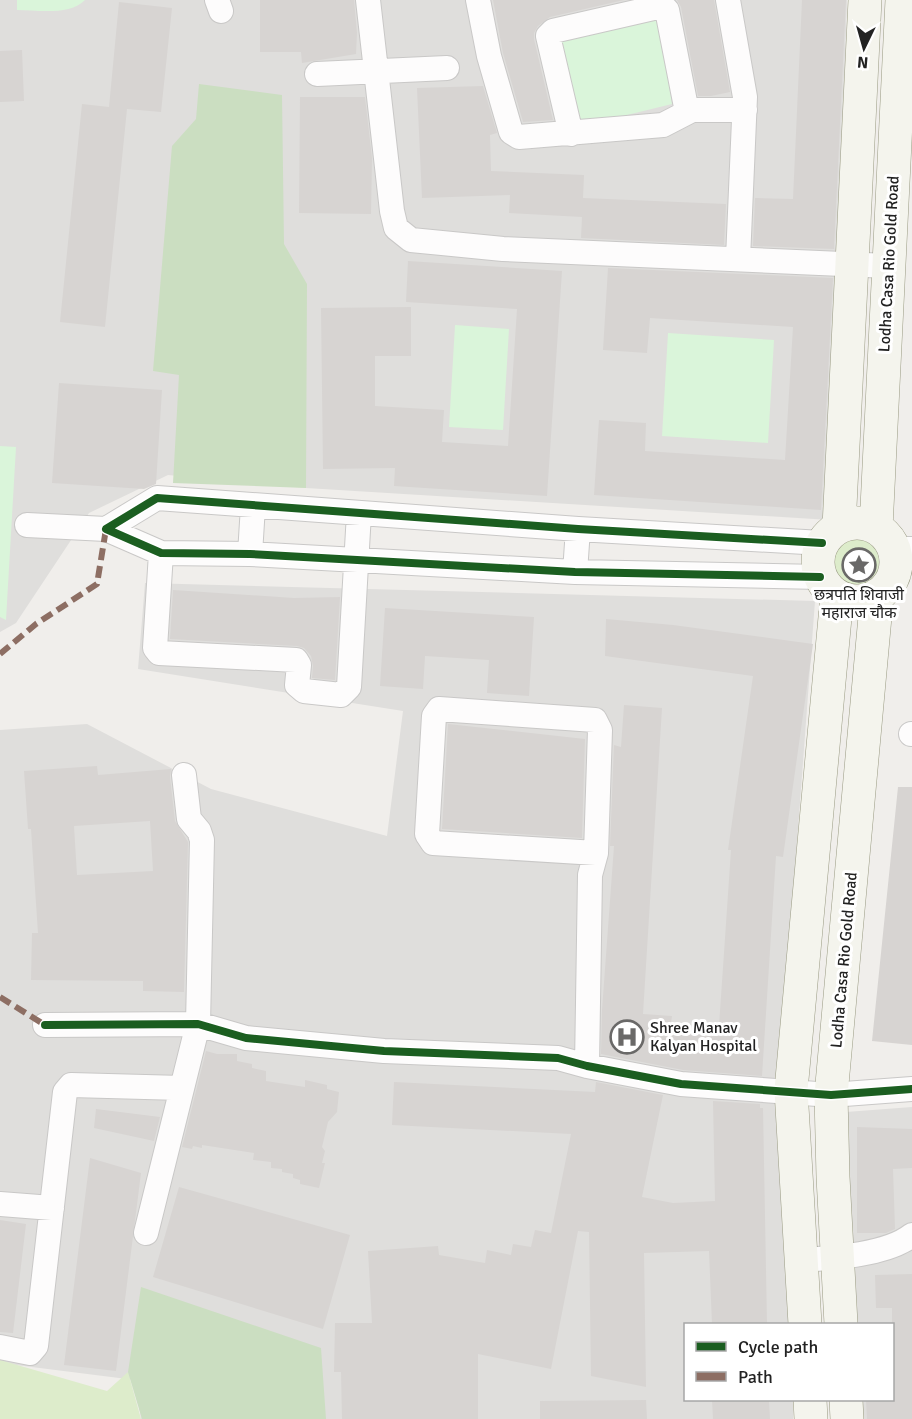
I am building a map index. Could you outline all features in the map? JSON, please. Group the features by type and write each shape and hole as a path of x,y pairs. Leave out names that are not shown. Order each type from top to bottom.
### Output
{"street":[{"path":"368,0 392,211 396,228 411,240 503,249 888,266"},
{"path":"478,0 489,56 511,132 519,137 663,125 692,110 745,110"},
{"path":"728,0 745,97 738,259"},
{"path":"805,1323 791,1090 828,587 817,563 818,551 830,535 852,265 865,0"},
{"name":"Lodha Casa Rio Gold Road","path":"841,1323 832,1177 831,1095 877,595 884,591 892,580 896,567 888,266 902,0"},
{"path":"571,134 548,36 553,32 662,6 667,10 687,112"},
{"path":"317,74 447,68"},
{"path":"106,529 157,498 578,529 830,535 856,523 869,525 894,542"},
{"path":"250,554 253,506"},
{"path":"161,553 155,648 159,653 296,660 299,665 297,685 304,691 341,695 349,687 359,513"},
{"path":"27,525 106,529 161,553 250,554 828,587 846,600 860,601 877,595"},
{"path":"574,572 578,529"},
{"path":"587,1066 590,875 596,853 600,730 596,720 439,709 434,716 427,834 433,843 596,853"},
{"path":"146,1233 198,1024 202,840 199,831 189,819 184,775"},
{"path":"45,1025 198,1024 246,1038 384,1051 558,1058 587,1066 681,1084 791,1090 831,1095 912,1089"},
{"path":"0,1347 30,1353 36,1346 65,1092 71,1084 182,1088"},
{"path":"0,1204 52,1208"},
{"path":"801,1260 837,1258 901,1244 912,1235"},
{"path":"810,1401 811,1419"},
{"path":"846,1401 847,1419"}],"shaded area":[{"path":"0,0 847,0 830,520 306,488 168,475 89,513 16,623 0,632"},
{"path":"145,583 815,601 782,1044 790,1323 684,1323 684,1401 793,1401 793,1419 141,1419 135,1380 0,1363 0,730 87,724 211,789 387,836 403,711 138,669"},
{"path":"912,1107 912,1419 861,1419 860,1401 894,1401 894,1323 856,1323 846,1112"}],"green space":[{"path":"17,0 85,0 71,8 43,11 17,10"},
{"path":"658,13 672,104 578,127 554,37"},
{"path":"199,84 282,95 284,244 307,284 306,488 173,483 179,375 153,371 172,146 196,119"},
{"path":"455,325 509,329 503,430 449,427"},
{"path":"668,333 774,340 768,443 662,436"},
{"path":"0,446 16,447 6,620 0,617"},
{"path":"856,539 872,546 879,562 872,578 856,585 840,578 833,562 840,546"},
{"path":"141,1287 321,1348 326,1419 142,1419 128,1372"},
{"path":"0,1360 107,1391 128,1372 141,1419 0,1419"}],"building":[{"path":"260,0 354,0 356,54 302,63 301,52 260,52"},
{"path":"493,0 624,0 550,17 538,26 534,39 553,120 523,122 503,53"},
{"path":"677,0 714,0 730,92 698,96 681,7"},
{"path":"802,0 846,0 834,249 753,246 755,198 793,199"},
{"path":"119,2 172,8 161,112 127,109 105,327 60,322 82,104 109,107"},
{"path":"22,50 24,101 0,102 0,51"},
{"path":"483,86 497,133 490,135 491,171 584,175 583,198 726,204 724,245 581,238 582,217 509,213 510,195 422,198 417,88"},
{"path":"300,97 365,97 372,158 371,214 299,213"},
{"path":"408,261 562,271 547,496 394,486 395,468 323,469 321,308 411,307 411,356 375,356 375,406 444,410 442,442 508,446 517,309 406,302"},
{"path":"608,268 833,278 821,510 594,495 599,420 646,423 645,451 785,460 793,327 650,318 647,353 603,350"},
{"path":"59,383 162,390 156,484 144,489 52,483"},
{"path":"173,590 294,598 340,597 335,680 312,678 311,656 304,648 297,646 170,639"},
{"path":"385,608 534,617 529,696 487,693 489,660 425,656 423,689 380,686"},
{"path":"606,619 673,625 813,644 783,857 776,856 762,1076 683,1070 601,1054 614,846 610,846 614,745 621,747 624,705 662,708 643,1014 672,1016 671,1023 719,1026 731,850 728,850 753,676 605,656"},
{"path":"448,724 585,739 582,838 442,829"},
{"path":"97,766 98,775 171,769 175,821 188,842 184,992 143,991 143,981 31,980 32,933 38,933 31,829 28,829 24,771","holes":["150,821 153,871 77,875 74,826"]},
{"path":"898,787 912,787 912,1045 872,1041"},
{"path":"206,1051 217,1054 237,1054 237,1061 252,1064 252,1068 266,1071 266,1081 305,1087 305,1080 327,1085 327,1089 339,1092 337,1112 328,1122 322,1147 325,1151 322,1163 325,1163 319,1188 300,1184 300,1180 293,1178 293,1174 282,1172 282,1169 271,1168 271,1162 253,1160 254,1153 202,1145 202,1148 193,1146 192,1149 182,1147"},
{"path":"394,1082 595,1092 596,1082 663,1095 642,1197 673,1203 715,1201 713,1101 760,1104 760,1108 763,1108 767,1323 712,1323 709,1251 644,1253 646,1387 591,1376 589,1232 578,1231 551,1369 478,1354 478,1419 342,1419 341,1372 334,1372 335,1323 372,1323 368,1251 438,1246 439,1255 485,1263 487,1250 511,1255 513,1244 531,1247 535,1230 551,1233 571,1134 392,1125"},
{"path":"96,1109 160,1117 154,1141 94,1128"},
{"path":"857,1127 912,1129 912,1168 893,1169 895,1229 886,1233 857,1233"},
{"path":"90,1158 141,1173 116,1371 64,1365"},
{"path":"179,1187 350,1235 323,1329 153,1277"},
{"path":"0,1220 26,1224 13,1333 0,1332"},
{"path":"912,1274 912,1419 867,1419 866,1401 894,1401 892,1308 876,1308 875,1275"},
{"path":"646,1400 647,1419 540,1419 540,1401"},
{"path":"712,1401 769,1401 770,1419 713,1419"}],"marked path":[{"path":"0,654 36,624 97,584 106,529"},
{"path":"0,997 45,1025"}],"cycle path":[{"path":"820,577 575,572 250,554 161,553 106,529 157,498 578,529 822,543"},
{"path":"45,1025 198,1024 246,1038 384,1051 558,1058 587,1066 681,1084 831,1095 912,1089"}],"place":[{"name":"छत्रपति शिवाजी महाराज चौक","path":"859,565"},
{"name":"Shree Manav Kalyan Hospital","path":"627,1037"}]}
